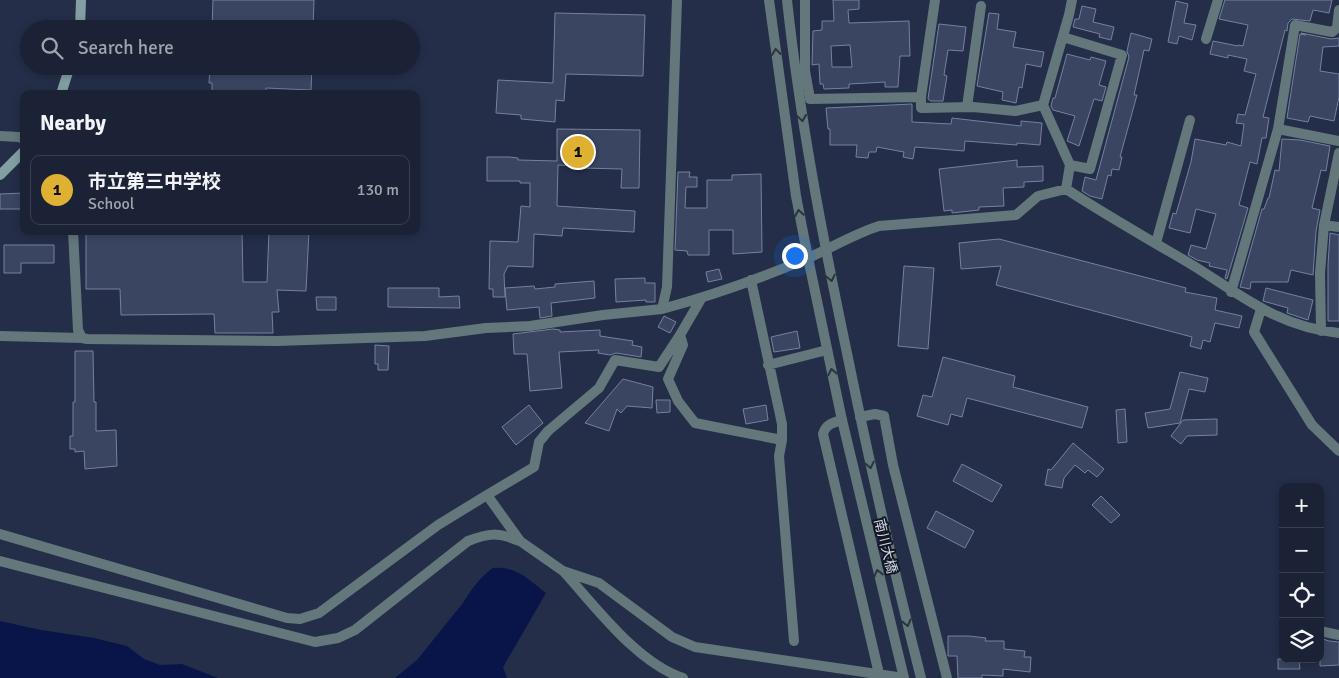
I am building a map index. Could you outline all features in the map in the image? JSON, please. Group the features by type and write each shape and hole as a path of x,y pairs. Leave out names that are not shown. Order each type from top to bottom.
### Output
{"main road":[{"path":"81,20 82,0"},
{"path":"62,90 67,75"},
{"path":"0,175 20,155"}],"street":[{"path":"662,309 667,287 677,0"},
{"name":"南川大橋","path":"769,0 796,196 808,258 842,420 903,676"},
{"path":"787,0 807,154 825,250 884,525 920,675"},
{"path":"805,0 805,71 810,99"},
{"path":"934,0 921,108 967,107 1015,111 1043,105"},
{"path":"1066,189 1070,165 1043,105 1072,0"},
{"path":"1206,39 1218,0"},
{"path":"967,107 981,6"},
{"path":"1231,292 1278,129 1295,25 1332,32 1337,28 1339,10"},
{"path":"1062,37 1122,55 1090,169 1070,165"},
{"path":"793,54 805,57"},
{"path":"799,100 921,97"},
{"path":"1156,243 1190,120"},
{"path":"1278,129 1339,141"},
{"path":"0,136 20,137"},
{"path":"1321,331 1320,273 1324,225 1339,153"},
{"path":"0,336 277,341 377,338 425,336 486,328 530,326 603,315 662,309 701,299 751,280 808,258 861,232 879,226 1016,215 1038,196 1066,189 1261,309 1299,326 1339,333"},
{"path":"1324,225 1339,227"},
{"path":"73,235 78,330 82,338"},
{"path":"751,280 782,424 779,456 794,641"},
{"path":"0,534 287,618 300,619 319,613 438,525 534,468 539,442 548,431 599,388 615,360 659,367 701,299"},
{"path":"1261,309 1254,332 1312,425 1339,451"},
{"path":"680,335 683,345 668,379 678,401 695,424 782,440"},
{"path":"768,365 827,350"},
{"path":"860,417 876,414 884,416 892,465 947,678"},
{"path":"842,420 829,424 823,434 879,674"},
{"path":"487,495 520,541"},
{"path":"0,562 315,642 338,638 355,630 468,541 480,536 504,535 520,541 563,571 639,653 673,675 683,678"},
{"path":"563,571 599,583 672,637 695,647 903,676"},
{"path":"1324,632 1339,635"}],"shaded area":[{"path":"493,568 516,571 546,593 503,667 507,678 395,678 417,660 476,584"},
{"path":"0,621 127,646 144,659 160,665 182,664 218,678 0,678"}],"building":[{"path":"213,0 314,0 313,20 212,20"},
{"path":"833,0 859,0 859,9 848,10 849,23 909,21 910,56 900,56 898,87 885,87 885,82 849,84 849,88 824,89 823,84 820,84 819,64 812,65 813,31 822,30 822,21 834,21","holes":["850,45 852,67 832,67 831,46"]},
{"path":"1225,0 1332,0 1329,13 1313,10 1310,21 1292,19 1288,23 1287,31 1285,30 1263,117 1269,118 1266,138 1262,138 1257,164 1250,162 1239,205 1248,208 1227,279 1225,278 1227,270 1209,266 1210,263 1197,260 1188,255 1191,245 1206,249 1216,214 1196,209 1190,233 1169,228 1173,213 1176,214 1191,162 1195,139 1226,145 1227,142 1241,146 1244,124 1236,123 1238,114 1245,115 1256,74 1244,71 1247,59 1228,55 1228,58 1210,54 1213,41 1243,46 1248,25 1219,19"},
{"path":"1176,1 1188,4 1184,23 1196,25 1192,40 1179,36 1177,44 1168,42"},
{"path":"1082,6 1096,9 1093,22 1114,27 1111,40 1099,37 1100,34 1073,27 1075,19 1079,19"},
{"path":"555,13 645,15 643,76 566,74 564,101 556,100 555,122 521,119 521,115 496,113 498,80 553,83"},
{"path":"989,13 999,14 997,29 1016,32 1013,47 1044,52 1041,67 1026,64 1022,88 1019,87 1016,103 1002,100 1003,92 977,86"},
{"path":"939,24 966,27 963,51 948,50 944,75 947,76 943,101 931,101 928,99"},
{"path":"1131,33 1152,39 1149,51 1144,50 1134,95 1137,95 1120,157 1122,157 1119,170 1112,169 1111,176 1108,175 1102,199 1090,196 1082,191 1085,177 1096,180 1129,57 1127,51"},
{"path":"1301,33 1331,39 1339,38 1339,46 1323,47 1320,71 1339,74 1339,97 1334,121 1310,116 1308,122 1287,118 1300,34 1306,35"},
{"path":"1067,54 1090,60 1091,57 1106,61 1099,85 1106,87 1102,101 1094,99 1079,146 1067,141 1075,116 1053,110 1051,106"},
{"path":"209,75 312,75 311,90 266,88 266,90 212,90 212,83 209,83"},
{"path":"912,104 912,122 951,124 952,118 1021,126 1021,121 1042,123 1040,145 965,141 964,151 915,147 913,159 903,157 904,152 877,147 876,152 869,152 868,158 856,157 857,145 830,145 830,129 828,129 826,108"},
{"path":"557,129 640,130 639,188 621,188 622,169 558,165 557,206 635,211 634,232 563,228 562,236 534,234 533,267 508,266 504,274 505,297 493,297 493,289 489,289 490,241 518,242 521,206 530,207 530,183 520,183 520,181 487,181 487,157 557,161"},
{"path":"1282,139 1300,140 1330,146 1326,171 1321,170 1312,208 1320,210 1316,231 1313,275 1291,270 1288,282 1251,282 1250,289 1240,287 1262,209 1264,209 1269,198 1275,170 1279,171"},
{"path":"1017,160 1017,167 1043,166 1043,181 1024,182 1024,187 1003,188 1004,206 979,207 979,210 952,213 952,210 944,211 939,169"},
{"path":"678,172 690,172 689,177 697,177 697,187 686,187 685,208 707,208 707,180 732,180 732,175 761,174 762,252 733,254 733,230 709,230 709,255 688,255 687,251 675,250"},
{"path":"20,193 20,209 0,209 0,194"},
{"path":"1330,233 1339,235 1339,321 1328,321"},
{"path":"86,235 242,235 243,282 267,282 269,235 309,235 306,291 277,290 279,312 272,312 273,333 215,333 214,314 121,315 120,289 86,289"},
{"path":"999,239 1186,288 1185,292 1217,298 1215,310 1242,316 1239,328 1215,323 1210,342 1203,340 1201,349 1190,346 1192,337 996,285 1001,266 961,269 959,243"},
{"path":"4,245 54,245 54,263 21,263 21,273 4,273"},
{"path":"904,266 934,268 928,349 898,346"},
{"path":"719,269 722,279 708,282 706,272"},
{"path":"645,278 645,283 655,283 655,302 646,302 646,300 616,302 615,279"},
{"path":"594,281 595,298 551,303 552,316 540,318 539,307 507,310 505,288 534,286 535,289 555,287 555,284"},
{"path":"388,288 439,288 439,297 459,296 460,308 388,307"},
{"path":"1266,288 1313,300 1308,320 1287,313 1288,308 1263,301"},
{"path":"316,297 336,297 336,310 317,310"},
{"path":"664,316 676,322 670,333 658,327"},
{"path":"553,329 560,330 560,332 600,330 600,336 633,341 632,345 642,347 641,357 616,353 610,355 598,353 599,350 559,352 562,388 530,391 527,354 514,354 513,334"},
{"path":"797,331 800,348 774,352 771,337"},
{"path":"375,345 389,346 388,370 378,370 378,364 375,364"},
{"path":"75,351 93,351 96,431 116,430 117,466 85,469 84,451 75,452 75,449 70,449 70,436 73,436 73,402 75,402"},
{"path":"943,357 1015,376 1013,387 1088,407 1082,428 967,398 962,417 951,414 948,425 917,416 923,395 932,397"},
{"path":"1180,372 1208,378 1205,392 1189,389 1180,423 1148,428 1145,413 1170,409"},
{"path":"623,379 653,387 652,408 627,406 621,413 617,409 609,431 585,423"},
{"path":"656,400 670,400 670,412 657,413"},
{"path":"529,405 543,423 516,445 502,427"},
{"path":"766,405 768,420 746,424 743,409"},
{"path":"1125,409 1127,442 1118,443 1116,410"},
{"path":"1217,419 1217,435 1187,436 1181,444 1171,436 1183,420"},
{"path":"1073,443 1104,469 1097,477 1088,470 1085,473 1075,465 1064,478 1062,488 1045,485 1048,469 1051,470"},
{"path":"962,464 1002,485 992,502 953,481"},
{"path":"1101,496 1120,515 1111,523 1092,505"},
{"path":"936,511 974,531 965,548 927,528"},
{"path":"948,636 969,636 986,638 985,641 1004,641 1004,649 1025,651 1024,657 1031,657 1030,672 1003,669 1003,676 982,675 982,678 958,678 957,656 948,656"},
{"path":"1324,639 1339,642 1339,665 1320,666 1320,663 1324,663"},
{"path":"1278,659 1279,663 1299,663 1300,669 1278,669"}],"place":[{"name":"市立第三中学校","path":"578,152"}]}
